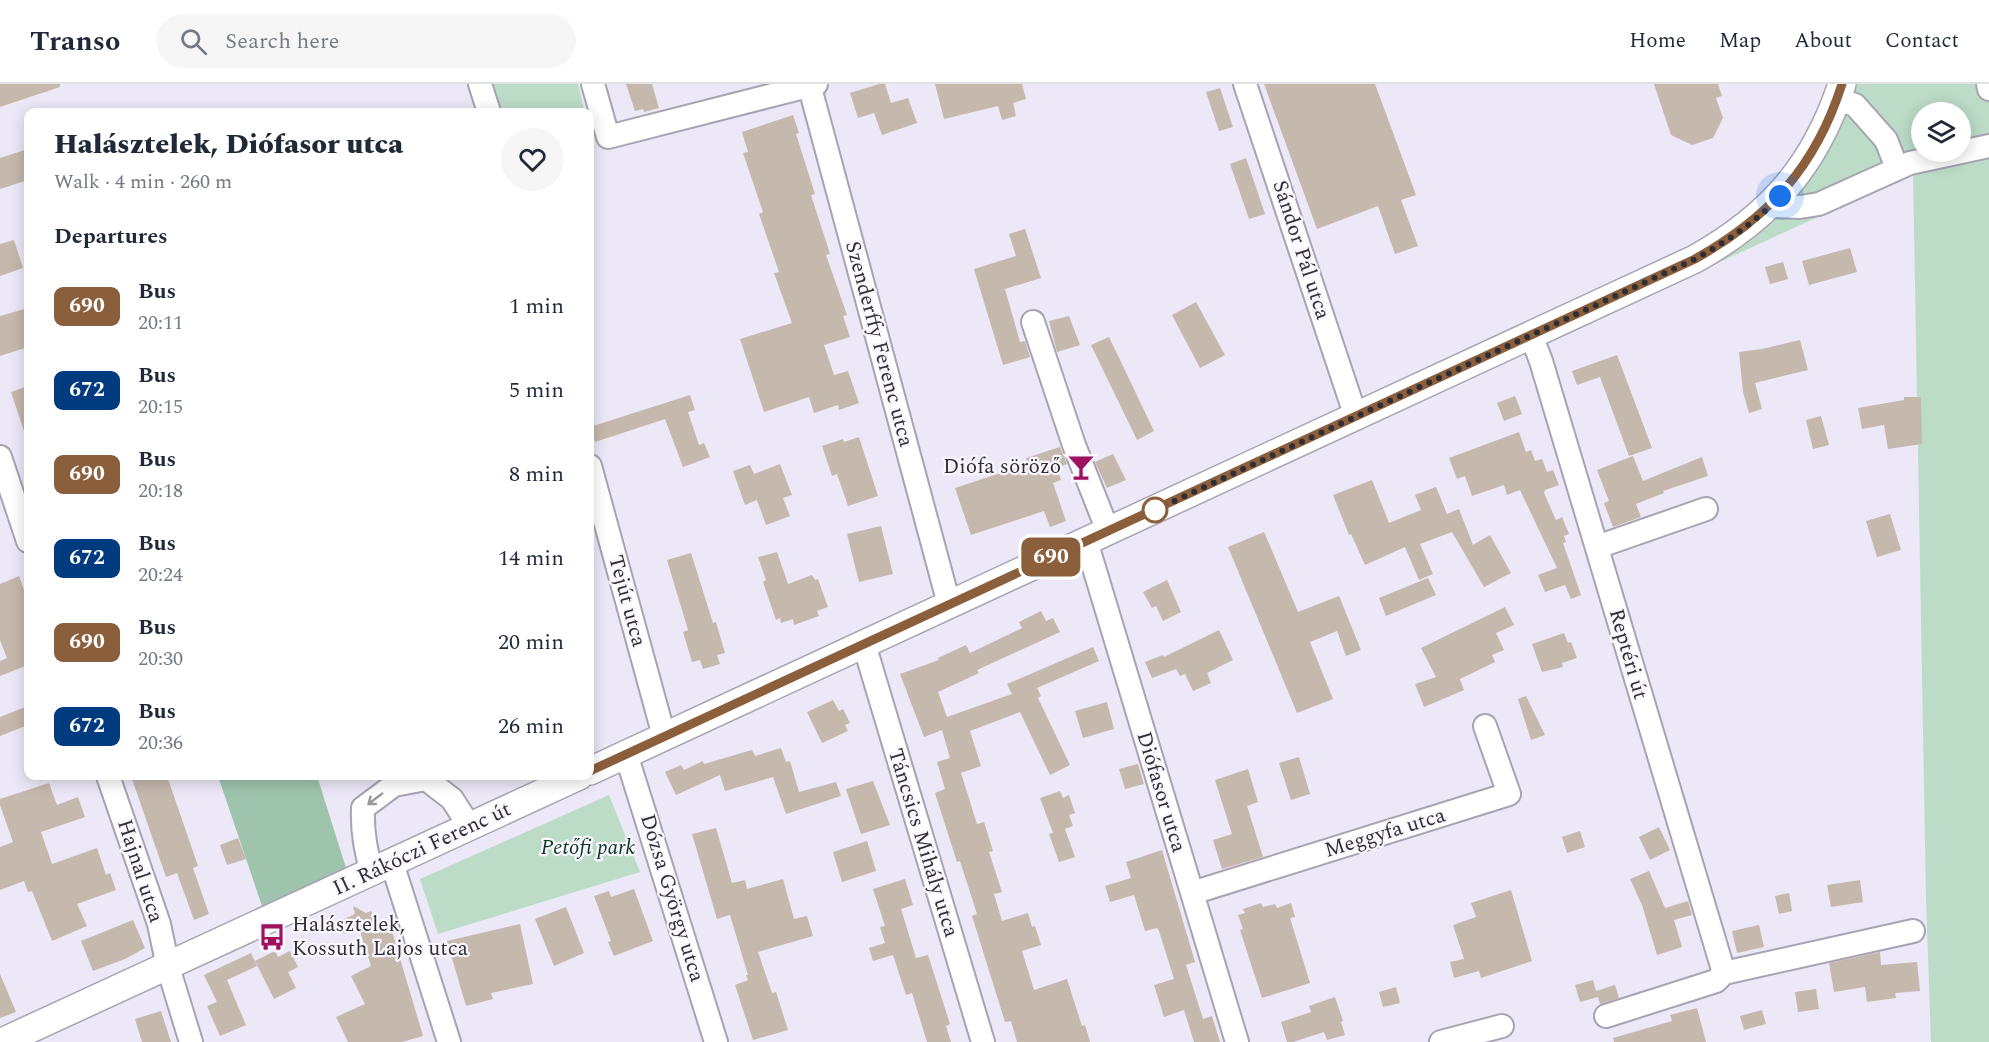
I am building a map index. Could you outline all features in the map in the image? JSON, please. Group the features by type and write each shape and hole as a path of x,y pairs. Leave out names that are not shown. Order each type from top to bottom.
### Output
{"main road":[{"path":"594,769 1695,259 1717,247 1771,206 1799,173 1831,115 1840,91"},
{"name":"II. Rákóczi Ferenc út","path":"2,1042 570,780"}],"street":[{"path":"480,84 488,108"},
{"path":"593,84 608,137 812,85"},
{"name":"Sándor Pál utca","path":"1245,84 1356,417"},
{"path":"1988,84 1989,90"},
{"name":"Szenderffy Ferenc utca","path":"812,85 949,604"},
{"path":"1840,91 1886,140 1897,168"},
{"path":"1771,206 1800,207 1819,204 1910,163 1989,146"},
{"name":"Diófasor utca","path":"1033,322 1074,445 1192,893 1238,1042"},
{"name":"Reptéri út","path":"1531,335 1598,547 1671,802 1724,973"},
{"path":"0,457 24,529"},
{"name":"Tejút utca","path":"594,481 664,736"},
{"path":"1598,547 1706,509"},
{"name":"Táncsics Mihály utca","path":"864,644 983,1042"},
{"name":"Meggyfa utca","path":"1192,893 1509,794 1485,726"},
{"name":"Dózsa György utca","path":"626,754 716,1042"},
{"name":"Hajnal utca","path":"109,780 159,924 168,967 190,1042"},
{"path":"421,780 394,785 363,808 362,831 365,852 382,868 449,1042"},
{"path":"427,780 452,799 470,827"},
{"path":"1606,1016 1716,981 1724,973 1913,931"},
{"path":"1441,1042 1502,1026"}],"green space":[{"path":"488,84 578,84 584,108 497,108"},
{"path":"1830,84 1989,84 1989,1042 1931,1042 1926,898 1913,173 1711,266 1703,251 1780,182"},
{"path":"219,780 318,780 347,871 263,909"},
{"name":"Petőfi park","path":"609,795 640,872 438,934 420,879"}],"building":[{"path":"0,84 60,84 60,87 0,107"},
{"path":"626,84 652,84 659,108 644,112 643,109 635,111"},
{"path":"885,84 891,103 908,98 917,123 882,135 874,113 858,118 850,93"},
{"path":"935,84 1022,84 1026,99 1013,103 1016,116 1002,120 998,106 944,119"},
{"path":"1264,84 1375,84 1416,195 1401,200 1418,246 1395,254 1378,206 1317,229"},
{"path":"1654,84 1718,84 1722,96 1716,98 1723,118 1713,138 1692,145 1671,135"},
{"path":"1220,88 1233,127 1219,131 1206,92"},
{"path":"793,115 799,133 796,134 815,194 811,195 830,254 826,255 847,315 843,316 850,337 824,345 834,375 848,371 859,403 839,410 838,405 814,413 809,397 764,412 740,339 792,323 774,273 779,272 759,214 763,212 743,153 748,152 742,132"},
{"path":"24,150 24,181 0,189 0,158"},
{"path":"1246,158 1265,214 1249,219 1230,164"},
{"path":"1025,229 1041,278 1005,289 1020,342 1025,341 1030,357 1003,365 974,269 1016,256 1009,234"},
{"path":"14,240 23,268 0,276 0,244"},
{"path":"1850,248 1857,272 1809,285 1802,261"},
{"path":"1783,262 1788,279 1770,284 1765,267"},
{"path":"1196,302 1225,355 1200,368 1172,315"},
{"path":"24,309 24,348 0,356 0,316"},
{"path":"1069,316 1080,345 1057,352 1049,321"},
{"path":"1109,337 1154,431 1137,440 1091,345"},
{"path":"1800,340 1808,370 1755,383 1762,409 1749,413 1743,392 1739,352"},
{"path":"1617,355 1652,448 1629,456 1600,377 1577,385 1572,371"},
{"path":"24,387 24,431 11,392"},
{"path":"690,395 695,410 688,412 699,445 704,443 710,457 683,467 665,419 595,442 594,426"},
{"path":"1515,396 1522,414 1504,421 1497,403"},
{"path":"1904,397 1921,397 1922,444 1888,449 1884,425 1862,429 1858,408 1904,400"},
{"path":"1821,416 1829,445 1813,449 1806,420"},
{"path":"1519,432 1526,452 1531,450 1535,461 1542,459 1547,472 1553,470 1559,485 1545,490 1544,493 1556,520 1562,517 1569,534 1564,536 1566,542 1563,543 1581,595 1571,599 1565,585 1545,592 1538,575 1557,568 1520,490 1507,495 1504,485 1472,496 1465,476 1457,479 1449,458"},
{"path":"859,437 878,496 848,506 837,474 832,476 822,446 843,439 844,442"},
{"path":"1060,447 1067,464 1057,468 1061,480 1053,483 1066,521 1050,527 1044,511 971,535 955,488 1028,464 1026,458"},
{"path":"1113,454 1126,480 1107,488 1095,462"},
{"path":"1633,456 1643,481 1702,457 1708,476 1663,491 1664,493 1636,504 1641,517 1613,527 1604,503 1609,501 1597,470"},
{"path":"780,464 792,495 783,498 790,516 766,525 757,500 745,505 733,471 750,465 754,474"},
{"path":"1372,480 1389,523 1421,510 1415,495 1436,487 1447,514 1459,509 1473,545 1490,535 1511,573 1484,587 1452,532 1420,544 1433,574 1419,580 1405,547 1365,565 1351,534 1349,535 1333,495"},
{"path":"1890,514 1901,550 1877,557 1866,521"},
{"path":"881,526 893,574 859,582 847,534"},
{"path":"1264,532 1298,612 1339,596 1361,650 1346,656 1337,631 1310,642 1333,699 1297,713 1228,547"},
{"path":"777,552 788,584 812,575 815,580 818,579 828,607 817,611 819,616 794,625 793,619 781,623 780,618 776,620 763,582 766,580 758,557"},
{"path":"691,553 725,653 717,655 720,664 703,669 700,660 692,662 683,632 688,630 667,560"},
{"path":"19,576 24,590 24,667 0,676 0,661 7,658 0,640 0,584"},
{"path":"1428,578 1436,595 1386,616 1379,598"},
{"path":"1167,580 1181,612 1163,621 1156,606 1152,608 1143,592"},
{"path":"1505,607 1514,625 1496,633 1504,650 1492,655 1495,662 1460,679 1464,690 1424,707 1415,684 1436,677 1421,648"},
{"path":"1041,611 1046,621 1053,618 1060,632 977,670 979,673 938,692 947,717 1012,694 1007,684 1093,647 1099,661 1037,688 1041,696 1038,698 1070,765 1050,775 1020,712 970,731 981,766 961,773 977,824 984,822 993,851 989,852 1002,892 994,894 1002,921 1028,913 1032,927 1035,926 1041,945 1022,951 1034,990 1067,979 1082,1026 1085,1025 1090,1042 1017,1042 1011,1021 1005,1022 972,916 977,914 960,861 957,862 935,793 945,789 937,762 950,758 942,730 924,737 900,674 939,660 938,658 966,645 970,653 1022,628 1019,622"},
{"path":"1219,630 1233,660 1207,673 1211,683 1193,691 1185,674 1180,676 1176,669 1152,678 1145,662 1163,655 1164,657"},
{"path":"1564,633 1568,643 1571,642 1577,658 1562,663 1563,667 1542,672 1532,644"},
{"path":"1526,696 1545,735 1531,740 1518,699"},
{"path":"833,700 839,711 843,709 850,723 845,725 848,731 822,743 807,712"},
{"path":"1107,702 1114,729 1083,738 1075,711"},
{"path":"24,708 24,727 0,736 0,717"},
{"path":"781,748 786,762 790,761 799,792 836,782 841,796 786,814 773,777 725,791 720,775 676,795 665,772 681,765 684,770 703,761 704,764 752,750 755,756"},
{"path":"1299,757 1310,794 1291,800 1279,763"},
{"path":"1138,764 1144,784 1125,789 1119,769"},
{"path":"1248,769 1258,802 1247,806 1263,857 1222,869 1213,840 1232,834 1215,780"},
{"path":"132,780 168,780 198,866 193,868 209,914 194,920 177,873 166,877"},
{"path":"873,781 890,825 861,834 846,789"},
{"path":"49,783 57,805 78,797 85,817 41,832 52,864 97,848 106,875 110,873 116,890 77,904 87,926 52,941 32,891 28,892 24,881 0,890 0,847 13,842 0,799"},
{"path":"1060,791 1063,798 1069,795 1075,813 1069,815 1073,826 1065,829 1075,857 1059,862 1049,834 1053,833 1040,798"},
{"path":"1659,827 1670,850 1650,860 1639,837"},
{"path":"716,828 732,883 745,880 747,889 783,879 794,919 807,916 813,936 758,952 772,993 776,992 788,1030 753,1040 735,985 748,980 746,975 748,975 730,915 717,919 692,834"},
{"path":"1580,831 1585,847 1567,853 1562,837"},
{"path":"238,838 246,859 227,865 220,845"},
{"path":"867,841 876,871 842,882 833,852"},
{"path":"1162,850 1195,962 1186,965 1203,1019 1212,1016 1220,1042 1194,1042 1184,1010 1164,1017 1154,985 1174,979 1159,931 1157,928 1145,931 1134,895 1110,902 1105,886 1131,878 1126,862"},
{"path":"1649,871 1665,908 1688,901 1692,915 1674,920 1682,947 1657,955 1642,905 1630,879"},
{"path":"905,879 913,905 901,909 916,958 928,955 950,1024 946,1026 951,1042 927,1042 912,993 906,995 893,955 873,961 869,948 885,943 880,927 885,926 873,889"},
{"path":"1860,880 1863,902 1831,907 1827,885"},
{"path":"634,889 653,941 614,956 608,942 611,941 594,896 609,891 611,897"},
{"path":"1511,890 1532,961 1481,978 1479,971 1454,978 1450,962 1464,959 1453,925 1476,917 1471,903"},
{"path":"1789,893 1792,911 1779,914 1775,896"},
{"path":"1261,903 1263,907 1275,904 1277,908 1291,903 1295,917 1290,918 1310,983 1262,998 1240,930 1243,929 1238,915 1245,913 1243,909"},
{"path":"353,906 366,913 371,911 379,920 375,921 380,932 391,928 423,1036 402,1042 348,1042 336,1017 365,1004 351,976 371,966 359,928 344,934 339,924 355,914"},
{"path":"566,907 584,953 554,966 535,919"},
{"path":"133,920 145,948 125,959 93,971 81,941"},
{"path":"520,924 533,984 491,993 493,999 466,1006 447,941"},
{"path":"1759,925 1764,947 1737,953 1732,931"},
{"path":"275,951 278,957 290,951 298,967 288,972 296,988 274,999 255,961"},
{"path":"1880,952 1881,965 1917,962 1920,991 1895,993 1896,998 1867,1002 1865,987 1834,992 1829,963"},
{"path":"251,953 257,966 227,980 246,1025 220,1036 207,1006 217,1002 204,975"},
{"path":"0,974 16,1012 0,1018"},
{"path":"1593,980 1596,991 1615,985 1619,998 1600,1004 1598,997 1580,1002 1575,985"},
{"path":"1396,987 1400,1003 1383,1007 1379,992"},
{"path":"1816,989 1819,1009 1798,1012 1795,992"},
{"path":"1335,997 1345,1035 1327,1040 1324,1032 1287,1042 1281,1022 1311,1012 1309,1006"},
{"path":"1697,1008 1706,1042 1614,1042 1613,1038 1672,1021 1670,1015"},
{"path":"1762,1010 1766,1024 1744,1030 1740,1016"},
{"path":"161,1011 171,1042 142,1042 135,1019"}],"bus line":[{"name":"690","path":"594,769 1632,290 1717,247 1771,206 1799,173 1831,115 1842,84"}],"place":[{"name":"Diófa söröző","path":"1081,467"},
{"name":"Halásztelek, Kossuth Lajos utca","path":"272,937"}],"route":[{"path":"1155,510 1695,259 1747,226 1780,196"}]}
